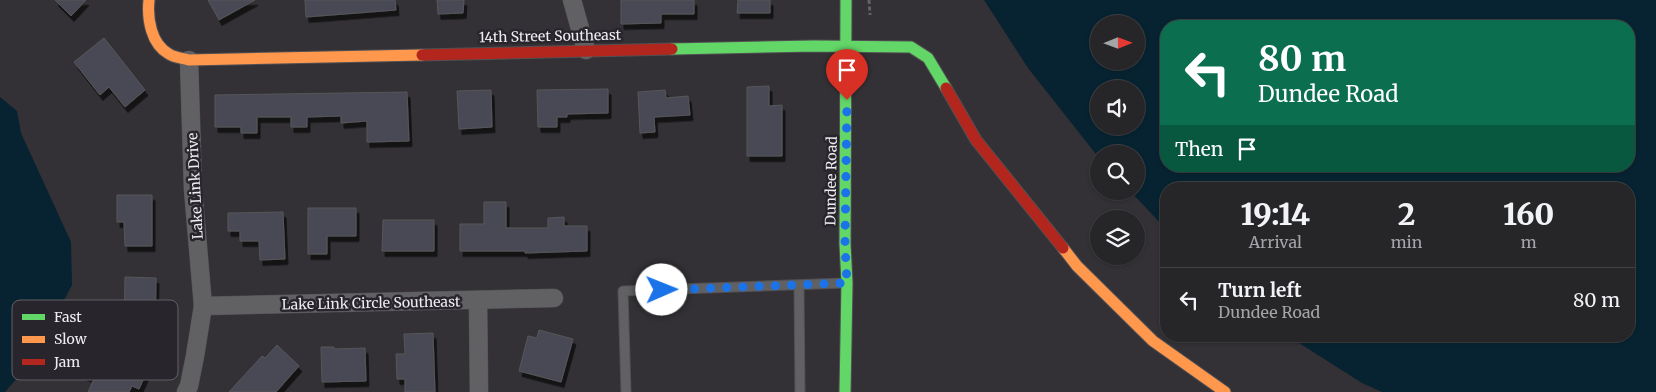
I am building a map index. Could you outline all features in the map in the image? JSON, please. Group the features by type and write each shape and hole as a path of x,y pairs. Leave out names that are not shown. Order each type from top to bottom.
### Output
{"street":[{"path":"148,0 147,14 154,38 168,54 190,60"},
{"path":"572,0 586,50"},
{"name":"Dundee Road","path":"845,392 848,45 846,0"},
{"name":"14th Street Southeast","path":"190,60 848,45 911,47 928,58 976,140 1077,266 1153,341 1225,392"},
{"name":"Lake Link Drive","path":"186,392 196,356 203,306 193,189 190,60"},
{"path":"478,301 554,298"},
{"name":"Lake Link Circle Southeast","path":"203,306 478,301 478,392"}],"lane":[{"path":"626,392 623,291 847,283"},
{"path":"798,286 800,392"}],"path":[{"path":"869,0 870,15"}],"water":[{"path":"984,0 1656,0 1656,392 1382,392 1362,383 1297,342 1635,342 1635,182 1160,182 1160,223 1139,200 1145,200 1145,145 1090,145 1090,147 1028,68"},
{"path":"0,97 17,111 21,133 71,242 72,285 64,300 12,300 12,380 15,380 5,392 0,392"}],"building":[{"path":"55,0 86,0 71,16"},
{"path":"208,0 255,0 219,20"},
{"path":"305,0 395,0 396,10 306,17"},
{"path":"437,0 464,0 463,13 438,14"},
{"path":"621,0 694,0 694,14 661,14 661,23 621,24"},
{"path":"738,0 770,0 770,13 737,13"},
{"path":"104,38 145,90 125,107 109,87 100,95 74,62"},
{"path":"769,86 769,106 782,105 782,156 747,156 747,87"},
{"path":"608,89 608,113 567,114 567,117 557,117 557,127 538,127 537,90"},
{"path":"491,90 492,127 459,129 457,91"},
{"path":"665,90 666,98 688,96 690,115 654,117 655,132 640,133 638,92"},
{"path":"407,92 409,141 367,142 367,121 341,123 341,116 307,117 307,127 291,127 291,117 257,117 257,133 241,133 241,127 215,127 215,95"},
{"path":"117,195 152,195 152,246 125,246 124,222 117,222"},
{"path":"484,202 506,202 506,228 548,228 548,218 564,217 564,226 587,226 587,251 525,253 525,251 460,251 460,224 484,224"},
{"path":"308,208 356,208 356,236 327,236 327,254 308,254"},
{"path":"283,212 285,259 260,260 259,241 240,241 240,231 228,231 228,213"},
{"path":"383,220 434,220 434,251 382,251"},
{"path":"125,277 156,278 156,300 125,300"},
{"path":"539,330 573,339 561,382 519,371 528,336 537,338"},
{"path":"433,333 435,392 405,392 405,379 397,379 396,354 405,354 404,334"},
{"path":"277,345 299,366 276,392 229,392 262,356 265,358"},
{"path":"321,347 334,347 334,349 365,348 366,381 322,382"},
{"path":"94,380 143,380 139,389 132,386 129,392 88,392"}],"traffic: fast":[{"path":"845,392 847,283 845,244 846,0"},
{"path":"672,49 814,46 911,47 928,58 946,88"}],"traffic: slow":[{"path":"149,0 150,23 154,38 163,50 176,57 189,60 422,55"},
{"path":"1063,248 1077,266 1153,341 1225,392"}],"traffic: jam":[{"path":"422,55 672,49"},
{"path":"946,88 976,140 1063,248"}],"route":[{"path":"662,290 847,283 845,244 847,100"}]}
